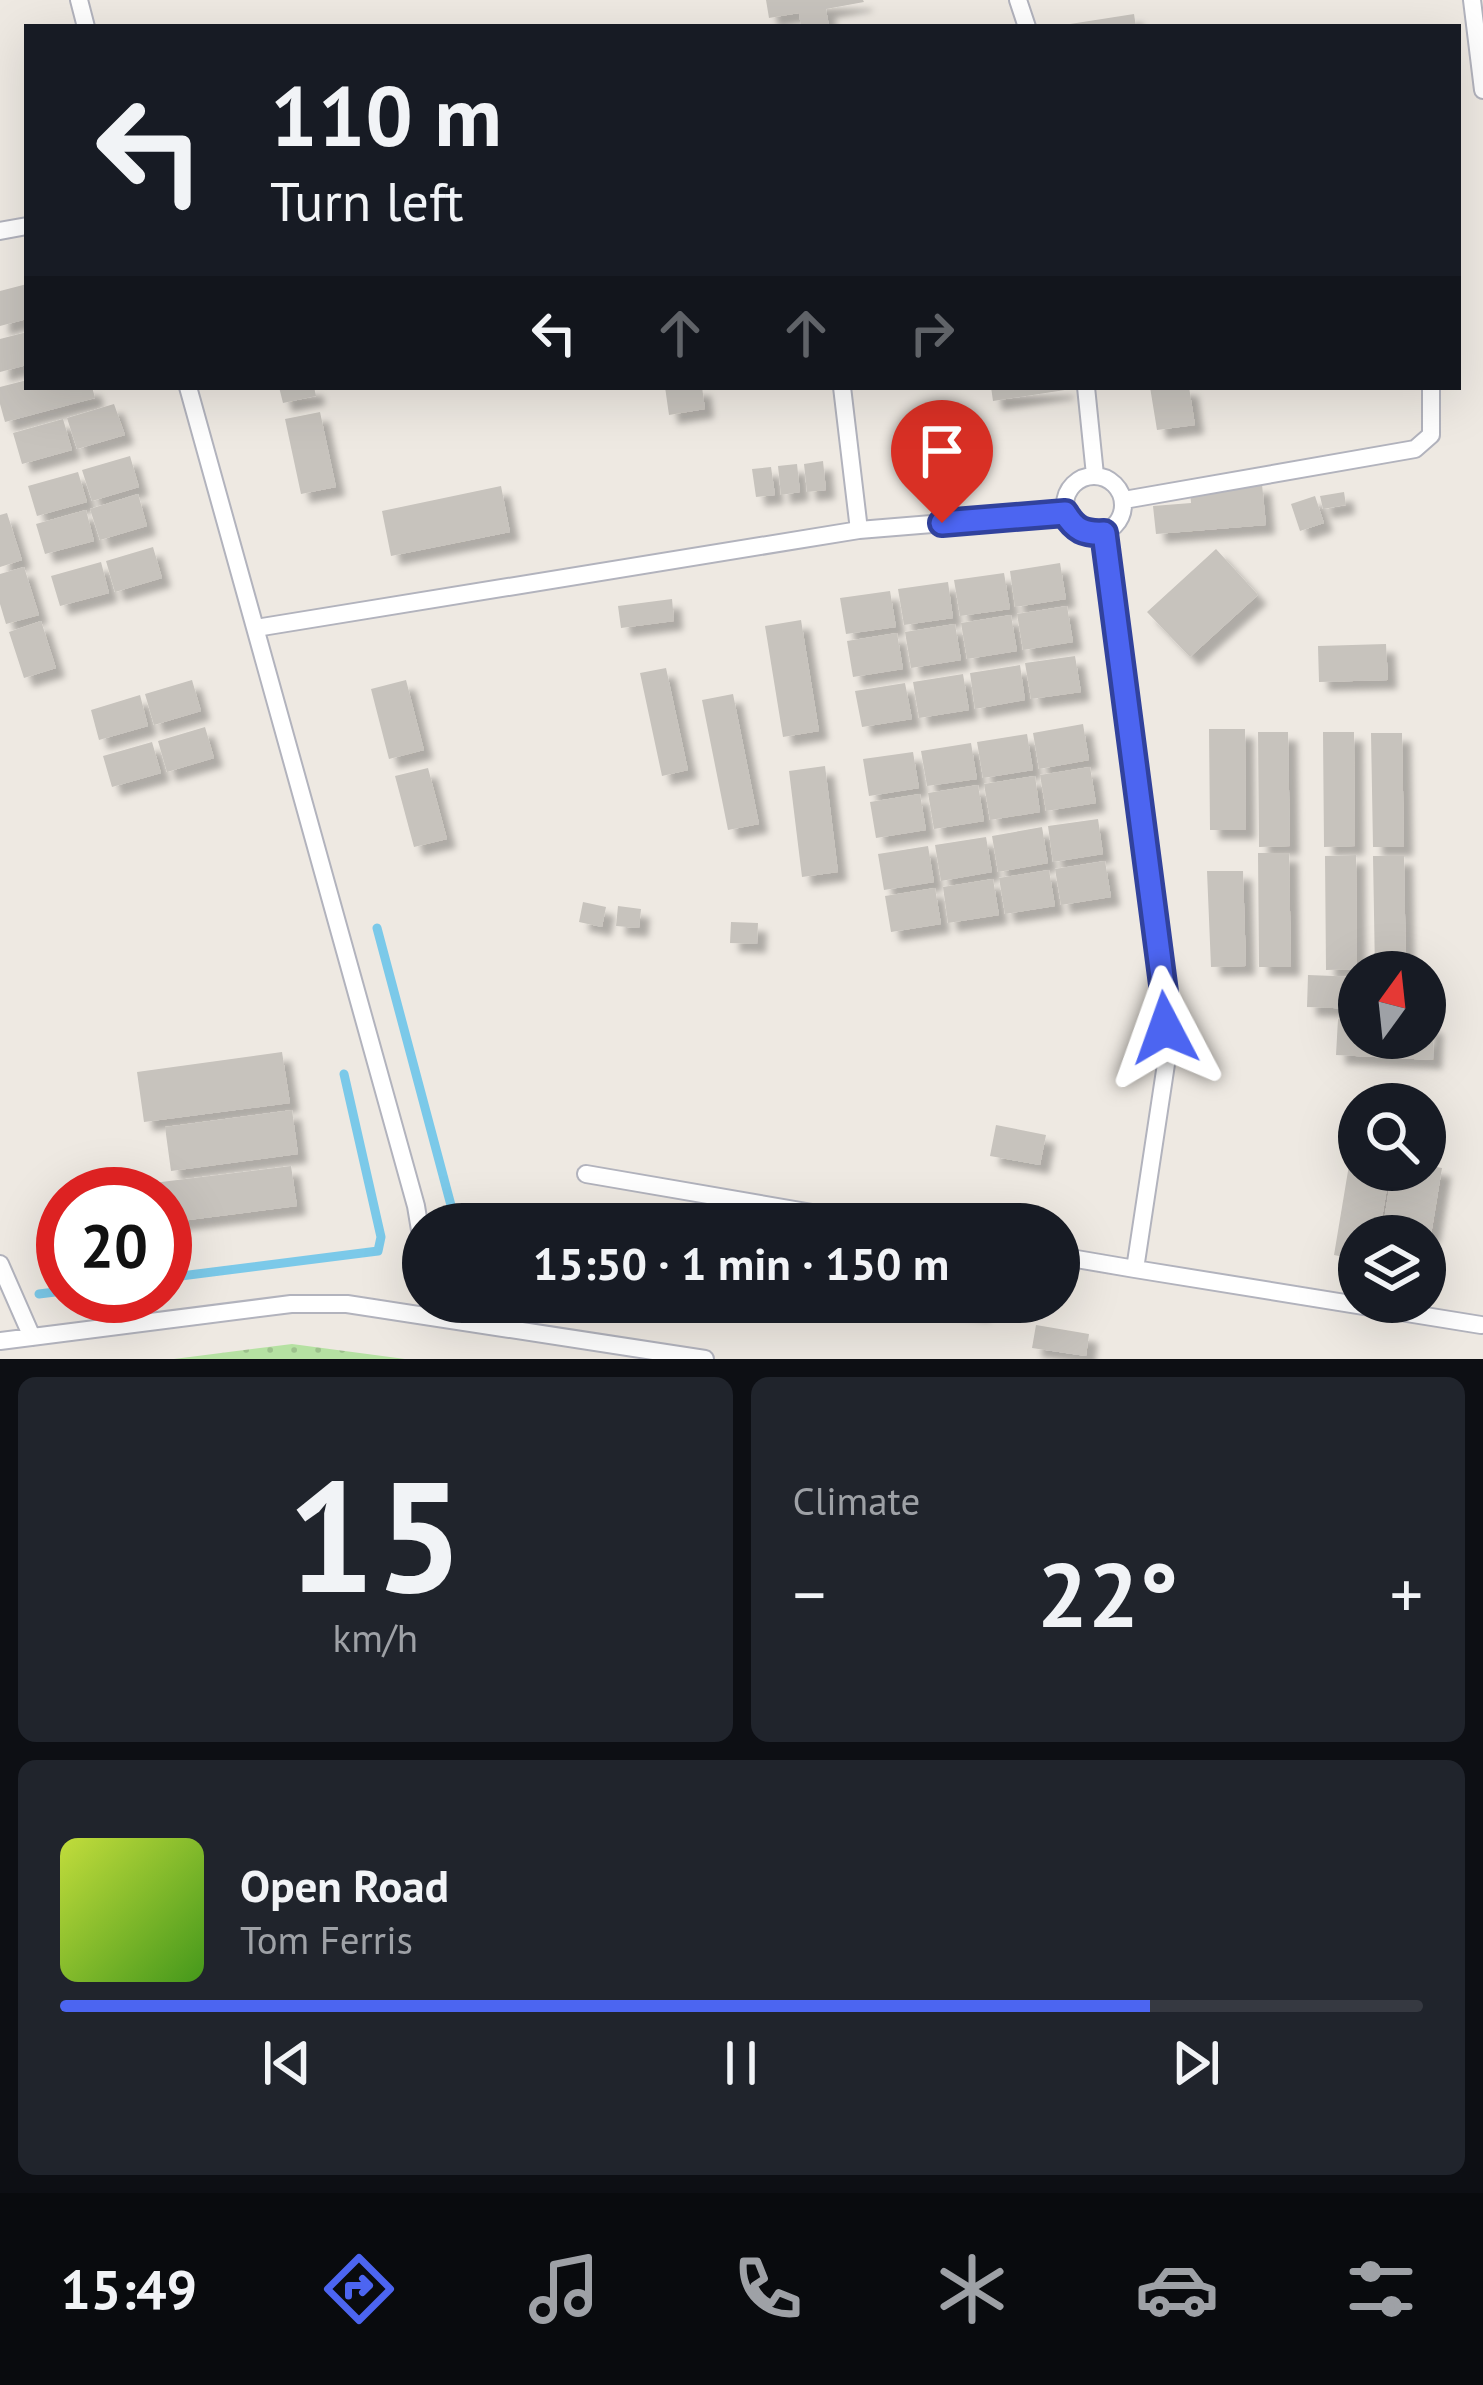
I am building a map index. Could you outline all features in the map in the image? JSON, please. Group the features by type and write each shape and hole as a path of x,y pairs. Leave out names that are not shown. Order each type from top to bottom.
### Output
{"lane":[{"path":"1472,0 1483,90"},
{"path":"189,390 415,1203"},
{"path":"842,390 859,530"},
{"path":"1086,390 1096,475"},
{"path":"1124,500 1415,449 1431,435 1432,390"},
{"path":"1096,475 1114,482 1124,500 1120,520 1104,533 1088,534 1073,526 1065,513 1066,494 1077,480 1096,475"},
{"path":"256,628 859,530 1065,513"},
{"path":"1104,533 1164,992 1166,1064 1135,1269"},
{"path":"586,1174 754,1203"},
{"path":"1080,1260 1482,1326"},
{"path":"0,1264 32,1337"},
{"path":"0,1342 292,1304 402,1308"},
{"path":"505,1323 705,1359"}],"green space":[{"path":"292,1344 405,1359 174,1359"}],"building":[{"path":"766,0 864,2 826,9 829,24 801,24 799,13 769,18"},
{"path":"1134,14 1136,24 1070,24"},
{"path":"24,285 24,320 0,326 0,291"},
{"path":"24,333 24,366 0,372 0,339"},
{"path":"24,381 24,390 93,390 95,398 5,422 0,387"},
{"path":"280,390 315,390 316,396 283,403"},
{"path":"665,390 702,390 705,409 669,415"},
{"path":"991,390 1065,390 993,401"},
{"path":"1150,390 1189,390 1195,425 1157,430"},
{"path":"114,404 125,435 77,449 67,418"},
{"path":"320,412 336,487 301,494 285,419"},
{"path":"63,419 72,450 22,464 13,433"},
{"path":"130,456 139,487 92,501 82,470"},
{"path":"823,461 826,490 807,492 804,464"},
{"path":"797,464 800,492 781,495 778,466"},
{"path":"771,467 775,495 756,497 752,469"},
{"path":"78,472 87,502 37,516 28,486"},
{"path":"1262,484 1266,525 1156,534 1153,506 1191,503 1190,490"},
{"path":"501,486 510,532 391,556 382,511"},
{"path":"1344,492 1346,505 1323,509 1320,496"},
{"path":"138,494 147,526 100,540 90,509"},
{"path":"1315,496 1324,523 1300,531 1291,504"},
{"path":"86,510 94,541 45,554 36,524"},
{"path":"7,513 22,560 0,567 0,515"},
{"path":"153,547 162,578 115,592 106,561"},
{"path":"1216,549 1258,595 1190,657 1147,612"},
{"path":"101,562 109,593 60,606 51,576"},
{"path":"1060,563 1066,599 1015,607 1010,571"},
{"path":"24,567 39,615 6,624 0,574"},
{"path":"1004,573 1010,609 960,616 954,580"},
{"path":"948,582 953,618 904,625 898,589"},
{"path":"890,591 896,627 846,634 840,598"},
{"path":"672,599 674,621 621,628 618,606"},
{"path":"1067,606 1073,642 1023,650 1017,614"},
{"path":"1011,615 1017,651 967,659 961,623"},
{"path":"801,620 819,731 783,737 765,626"},
{"path":"41,621 56,668 24,678 9,632"},
{"path":"955,624 961,660 911,668 905,632"},
{"path":"897,633 903,669 853,677 847,641"},
{"path":"1386,644 1388,680 1319,682 1318,646"},
{"path":"1075,656 1081,692 1031,699 1025,663"},
{"path":"1020,665 1025,700 975,709 970,673"},
{"path":"666,668 688,770 662,776 640,673"},
{"path":"963,674 969,710 919,718 913,682"},
{"path":"192,680 201,711 154,725 145,694"},
{"path":"406,680 424,750 389,759 371,689"},
{"path":"905,683 912,719 862,727 855,691"},
{"path":"733,694 759,824 728,830 702,700"},
{"path":"140,695 148,726 99,740 91,710"},
{"path":"1083,724 1089,760 1039,769 1033,733"},
{"path":"205,727 214,758 167,772 158,741"},
{"path":"1209,729 1245,729 1246,830 1210,830"},
{"path":"1258,732 1288,732 1290,846 1259,847"},
{"path":"1323,732 1354,732 1355,846 1324,847"},
{"path":"1371,733 1402,733 1404,847 1373,847"},
{"path":"1027,734 1033,770 983,778 977,742"},
{"path":"152,742 161,773 112,787 103,756"},
{"path":"971,743 977,779 927,786 921,751"},
{"path":"913,752 919,788 869,796 863,759"},
{"path":"825,766 838,872 802,877 789,771"},
{"path":"1090,767 1096,803 1046,811 1040,775"},
{"path":"428,768 447,839 414,847 395,776"},
{"path":"1035,776 1040,812 990,820 984,784"},
{"path":"978,785 984,821 934,829 928,793"},
{"path":"920,794 926,830 876,838 870,802"},
{"path":"1098,819 1103,854 1053,862 1048,826"},
{"path":"1042,827 1048,863 998,872 992,836"},
{"path":"986,837 992,872 941,881 935,845"},
{"path":"928,846 934,882 884,890 878,854"},
{"path":"1258,853 1289,853 1291,967 1259,967"},
{"path":"1356,855 1357,951 1338,951 1338,970 1326,970 1325,856"},
{"path":"1373,856 1404,856 1406,951 1375,951"},
{"path":"1105,861 1111,897 1061,905 1055,869"},
{"path":"1049,870 1055,906 1005,914 999,878"},
{"path":"1207,871 1243,871 1246,966 1211,967"},
{"path":"993,879 999,915 948,923 943,887"},
{"path":"935,888 941,924 891,932 885,896"},
{"path":"583,902 606,907 602,927 579,922"},
{"path":"618,906 641,909 639,928 616,926"},
{"path":"731,922 758,923 757,944 730,943"},
{"path":"1308,975 1338,976 1338,1008 1307,1007"},
{"path":"282,1052 290,1103 144,1122 137,1072"},
{"path":"292,1110 298,1154 170,1167 165,1127"},
{"path":"996,1125 1046,1135 1040,1165 990,1156"},
{"path":"291,1166 297,1206 192,1220 192,1178"},
{"path":"1345,1191 1386,1191 1382,1215 1341,1215"},
{"path":"1389,1191 1438,1191 1434,1215 1385,1215"},
{"path":"1036,1325 1089,1334 1086,1356 1032,1348"}],"waterway":[{"path":"377,928 450,1203"},
{"path":"192,1275 378,1251 381,1237 344,1074"}],"route":[{"path":"942,523 1065,513 1073,526 1088,534 1104,533 1165,1028"}]}
